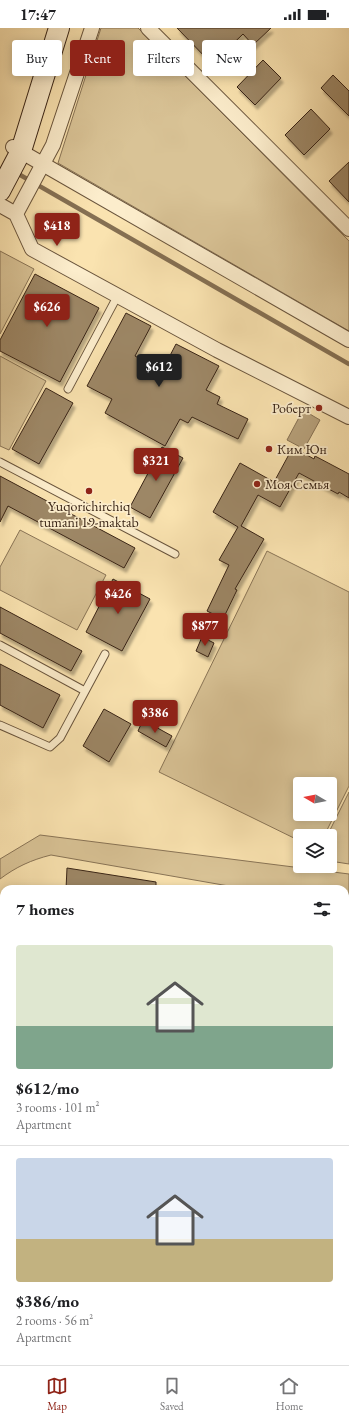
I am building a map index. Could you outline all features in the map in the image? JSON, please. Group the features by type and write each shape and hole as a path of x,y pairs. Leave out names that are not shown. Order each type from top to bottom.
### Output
{"main road":[{"path":"12,157 48,28"},
{"path":"0,191 59,28"}],"street":[{"path":"16,214 53,145 92,28"},
{"path":"148,28 349,229"},
{"path":"12,157 36,176 349,340"},
{"path":"0,205 16,214 32,249 217,350 349,417"}],"lane":[{"path":"68,389 118,295"},
{"path":"0,462 175,554"},
{"path":"0,645 85,691"},
{"path":"0,725 50,747 60,738 105,654"}],"shaded area":[{"path":"101,28 138,28 150,40 133,40 133,76 186,76 349,241 349,331 58,163 86,76 125,76 125,40 97,40"},
{"path":"0,251 34,269 0,334"},
{"path":"0,356 46,381 9,450 0,446"},
{"path":"303,410 320,420 304,449 287,440"},
{"path":"20,530 106,575 77,630 0,590 0,567"},
{"path":"267,551 349,592 349,786 337,810 337,777 293,777 293,821 332,821 328,829 293,829 293,838 159,772"},
{"path":"349,792 349,864 337,862 337,829 330,829 334,821 337,821 337,816"},
{"path":"40,835 293,867 293,873 337,872 349,874 349,885 223,885 51,855 24,864 0,879 0,859"}],"building":[{"path":"177,28 271,28 256,42 256,40 248,40 243,34 237,40 202,40 202,54 194,45 194,40 189,40"},
{"path":"263,60 281,78 255,105 237,87 248,76 256,76 256,67"},
{"path":"333,75 349,91 349,116 321,88"},
{"path":"311,109 330,129 304,155 285,135"},
{"path":"349,162 349,202 329,181"},
{"path":"35,274 99,308 60,382 0,351 0,340"},
{"path":"126,313 151,326 135,356 162,371 176,344 219,366 206,390 220,397 217,404 248,419 238,439 192,417 188,423 180,419 165,446 105,413 112,399 87,386"},
{"path":"46,388 73,403 39,464 12,449"},
{"path":"162,447 183,458 150,518 130,507"},
{"path":"293,447 314,459 315,456 349,474 349,498 339,492 338,494 299,473 280,507 258,495 241,526 264,539 235,589 237,590 223,619 207,611 229,565 219,560 238,527 213,512 240,463 274,482"},
{"path":"0,476 135,548 124,568 8,506 0,522"},
{"path":"113,579 150,599 122,651 86,632"},
{"path":"0,607 82,651 71,671 0,633"},
{"path":"202,637 214,643 208,657 196,651"},
{"path":"0,664 60,695 43,728 0,705"},
{"path":"104,709 131,724 109,762 83,746"},
{"path":"143,720 172,736 166,747 138,731"},
{"path":"67,868 156,882 156,885 66,885"}],"waterway":[{"path":"15,172 349,364"}],"place":[{"name":"Роберт","path":"319,408"},
{"name":"Ким Юн","path":"269,449"},
{"name":"Моя Семья","path":"257,484"},
{"name":"Yuqorichirchiq tumani 19-maktab","path":"89,491"}]}
